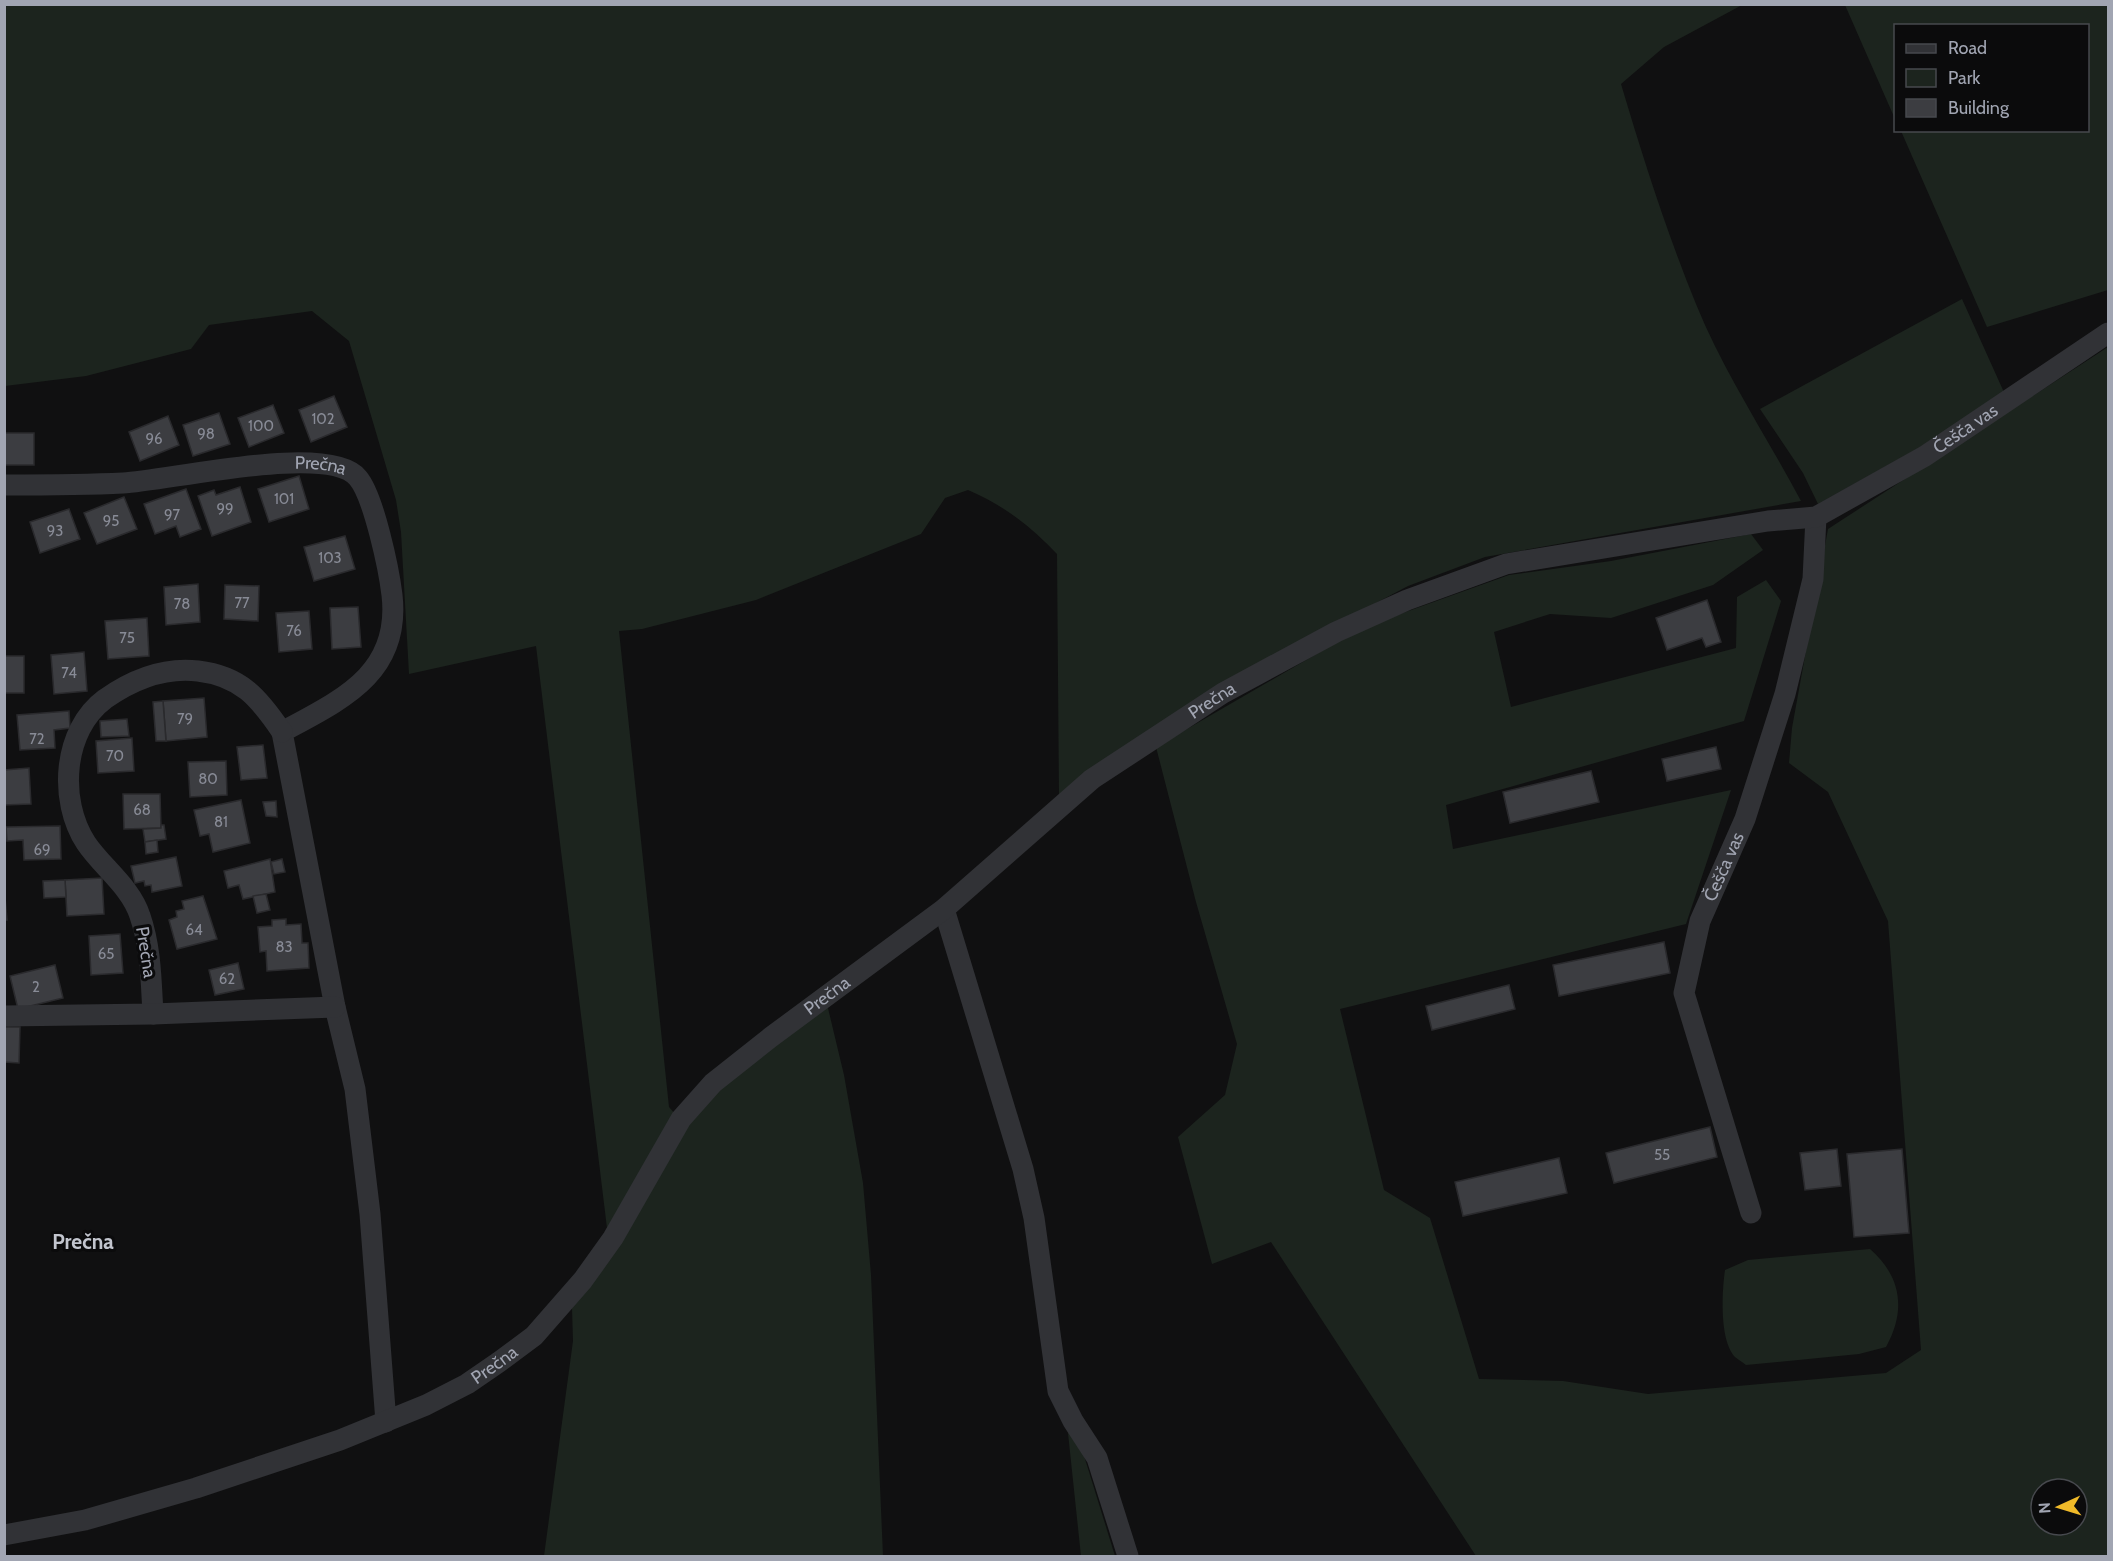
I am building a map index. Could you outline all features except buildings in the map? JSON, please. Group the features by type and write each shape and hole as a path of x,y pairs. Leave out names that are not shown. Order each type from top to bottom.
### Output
{"street":[{"name":"Češča vas","path":"1335,633 1407,600 1506,564 1768,521 1816,517 1925,456 2109,333"},
{"name":"Prečna","path":"4,485 124,483 275,464 318,462 340,467 358,477 368,497 392,596 392,626 383,658 358,688 282,732"},
{"name":"Češča vas","path":"1751,1213 1684,993 1700,921 1745,819 1785,694 1813,579 1816,517"},
{"name":"Prečna","path":"4,1535 85,1520 196,1488 340,1440 386,1422 467,1384 534,1336 570,1297 613,1238 681,1119 713,1083 771,1037 944,909 1092,779 1223,693 1335,633"},
{"name":"Prečna","path":"153,1014 150,950 139,913 115,876 86,842 72,806 68,778 81,723 96,706 128,683 152,674 195,670 219,674 237,682 261,701 282,732 335,1007 356,1100 372,1237 386,1422"},
{"path":"944,909 1023,1169 1034,1218 1058,1391 1073,1421 1097,1458 1128,1557"},
{"path":"4,1016 153,1014 335,1007"}],"green space":[{"path":"4,5 1742,5 1664,47 1621,84 1675,250 1707,330 1801,501 1485,557 1408,586 1206,693 1059,797 1057,554 1016,517 968,490 945,498 921,534 756,600 642,629 619,631 669,1107 676,1115 607,1228 536,646 409,674 401,532 396,500 349,341 312,311 209,325 191,349 86,376 5,386"},
{"path":"1845,5 2108,5 2108,290 1987,327 1901,132 2089,132 2089,24 1894,24 1894,117"},
{"path":"1962,299 2007,399 1818,504 1803,473 1760,409"},
{"path":"2108,347 2108,1556 1476,1556 1271,1242 1212,1264 1178,1137 1225,1095 1237,1044 1196,902 1156,747 1332,645 1386,619 1509,575 1611,561 1751,534 1763,550 1713,585 1611,618 1550,614 1494,632 1511,707 1736,648 1737,597 1766,580 1781,601 1744,721 1446,805 1453,849 1731,790 1686,924 1340,1009 1384,1190 1430,1218 1479,1379 1563,1381 1648,1394 1886,1373 1921,1350 1888,921 1828,792 1789,763 1792,728 1828,529"},
{"path":"827,1004 844,1075 863,1183 871,1275 883,1556 544,1556 573,1341 572,1308 690,1122 718,1090"},
{"path":"1870,1249 1889,1271 1898,1295 1896,1320 1886,1347 1859,1354 1746,1365 1735,1357 1726,1339 1724,1328 1725,1270 1748,1260"},
{"path":"1068,1433 1077,1433 1115,1556 1081,1556"}],"district":[{"name":"Prečna","path":"83,1242"}]}
